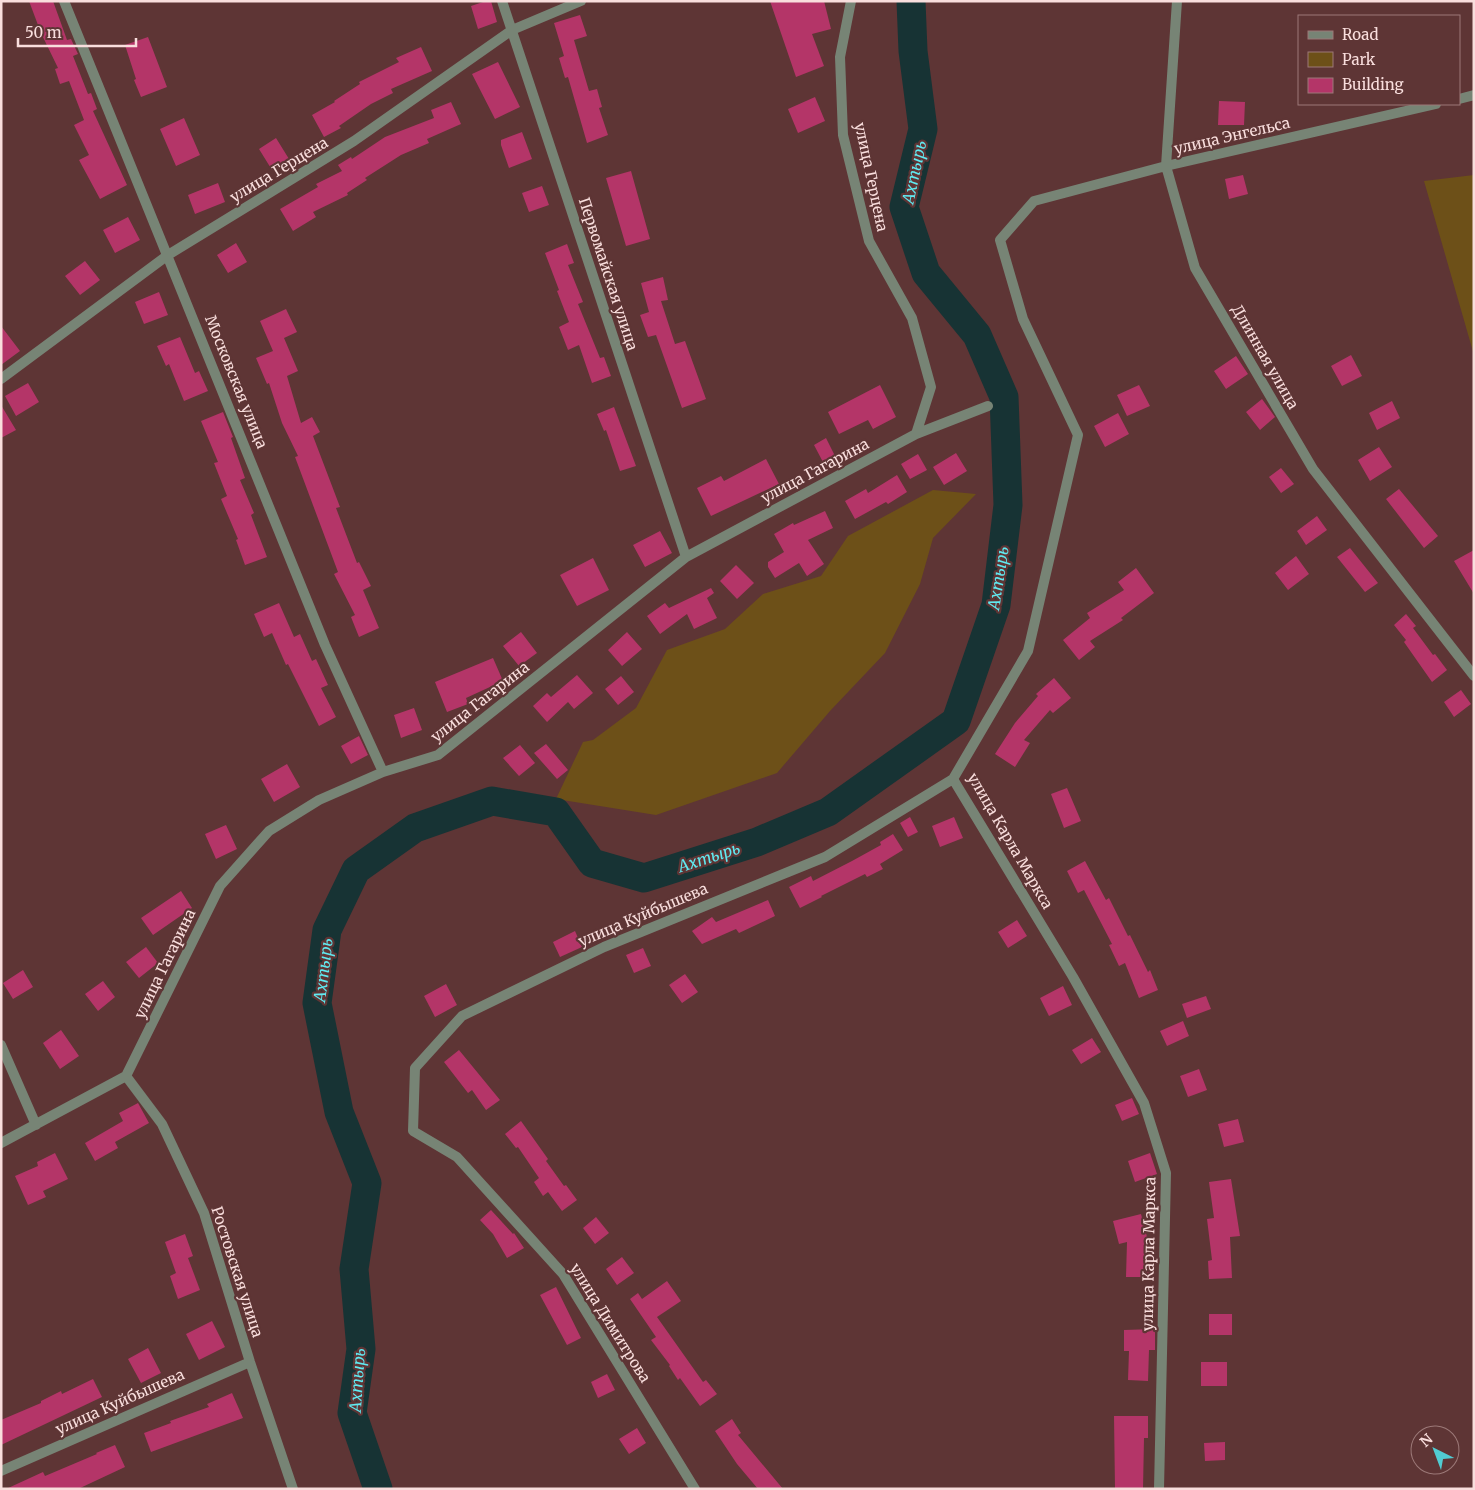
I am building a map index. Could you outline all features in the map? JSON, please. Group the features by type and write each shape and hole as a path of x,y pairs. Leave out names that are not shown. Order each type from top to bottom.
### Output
{"street":[{"name":"Московская улица","path":"64,1 325,645 383,772"},
{"name":"Первомайская улица","path":"502,1 686,557"},
{"name":"улица Герцена","path":"1,379 168,255 354,141 512,30 581,1"},
{"name":"улица Герцена","path":"851,1 840,57 843,135 869,241 912,318 931,387 916,434"},
{"name":"Длинная улица","path":"1177,1 1166,166 1195,268 1312,469 1474,676"},
{"path":"1460,99 1474,95"},
{"name":"улица Энгельса","path":"1034,201 1166,166 1432,105"},
{"name":"улица Карла Маркса","path":"1034,201 1000,240 1023,319 1078,435 1028,651 952,780 1073,977 1144,1103 1166,1173 1158,1489"},
{"name":"улица Гагарина","path":"126,1076 220,886 269,831 319,800 383,772 438,755 686,557 916,434 988,406"},
{"name":"улица Куйбышева","path":"413,1131 415,1068 462,1016 604,947 825,857 952,780"},
{"path":"1,1045 36,1125"},
{"path":"1,1143 126,1076"},
{"name":"Ростовская улица","path":"126,1076 162,1124 204,1213 250,1362 293,1489"},
{"name":"улица Димитрова","path":"413,1131 456,1157 564,1274 695,1489"},
{"name":"улица Куйбышева","path":"1,1471 250,1362"}],"green space":[{"path":"1474,175 1474,355 1424,181"},
{"path":"933,490 976,494 933,538 920,584 885,653 830,711 777,773 656,815 556,799 583,742 593,740 636,708 667,650 725,629 763,594 821,576 848,536"}],"building":[{"path":"29,1 53,1 67,40 71,39 78,54 73,56 88,94 91,93 97,109 93,111 127,185 100,199 79,160 89,155 74,125 84,120 69,81 60,84 55,69 58,68 41,33"},
{"path":"491,1 497,22 478,29 471,6"},
{"path":"770,1 824,1 831,29 812,34 824,66 796,77"},
{"path":"580,15 587,36 574,40 589,91 597,89 602,107 599,108 608,135 587,143 568,77 565,78 559,58 564,56 554,23"},
{"path":"148,37 167,87 141,97 134,80 136,79 125,45"},
{"path":"421,47 432,71 391,89 393,93 371,104 339,126 341,128 324,137 312,115 335,102 360,84 359,82 399,62 396,58"},
{"path":"498,62 520,107 495,119 472,74"},
{"path":"815,97 825,121 798,133 788,109"},
{"path":"1219,101 1245,102 1244,125 1218,125"},
{"path":"451,102 461,124 427,139 429,143 401,155 365,178 367,180 347,193 348,195 313,212 316,217 293,231 280,209 318,187 316,184 342,171 338,165 351,157 352,159 385,137 434,118 431,110"},
{"path":"184,118 200,155 176,166 160,129"},
{"path":"522,132 532,159 509,168 501,140"},
{"path":"276,138 289,159 272,170 259,149"},
{"path":"631,171 650,239 626,246 606,178"},
{"path":"1243,175 1248,194 1229,199 1225,179"},
{"path":"218,183 225,202 195,214 188,195"},
{"path":"542,186 549,205 529,212 522,193"},
{"path":"128,217 140,240 115,253 103,230"},
{"path":"236,243 247,262 228,273 217,255"},
{"path":"567,244 574,263 568,265 583,302 578,304 600,358 604,357 611,376 592,383 579,345 568,350 559,327 569,322 545,253"},
{"path":"85,261 100,280 80,295 65,276"},
{"path":"663,277 668,300 661,301 675,344 685,341 706,399 682,408 656,335 648,337 640,315 649,312 641,283"},
{"path":"159,292 168,315 144,324 135,302"},
{"path":"286,309 297,332 284,338 298,371 287,376 301,423 312,417 320,432 313,436 340,507 336,508 357,563 359,562 371,586 363,590 379,628 359,637 351,617 355,615 334,574 338,572 295,457 298,456 282,423 269,383 267,384 256,358 273,351 260,321"},
{"path":"1,326 20,351 1,365"},
{"path":"180,337 195,373 199,371 208,391 184,401 169,364 166,366 157,346"},
{"path":"1351,355 1362,376 1342,386 1331,366"},
{"path":"1236,356 1248,374 1226,389 1214,371"},
{"path":"28,383 39,402 16,416 5,396"},
{"path":"880,385 896,417 873,429 868,420 839,434 828,412"},
{"path":"1139,385 1150,406 1127,416 1117,395"},
{"path":"1262,399 1275,417 1260,430 1246,412"},
{"path":"1392,401 1400,418 1377,430 1369,413"},
{"path":"1,405 16,430 1,438"},
{"path":"614,407 636,466 620,471 606,430 604,431 597,414"},
{"path":"223,412 233,437 231,438 245,478 240,480 254,513 251,515 267,557 245,565 236,540 238,539 221,499 227,496 214,463 218,462 201,421"},
{"path":"1118,413 1129,434 1105,447 1094,426"},
{"path":"826,438 836,458 824,464 814,445"},
{"path":"1379,447 1392,467 1370,481 1358,460"},
{"path":"956,453 967,471 944,485 933,467"},
{"path":"918,454 927,470 910,479 901,464"},
{"path":"766,459 779,484 711,516 697,488 721,476 724,481"},
{"path":"1281,468 1294,484 1281,493 1269,477"},
{"path":"897,475 907,492 888,504 886,502 855,519 845,501 866,489 868,493"},
{"path":"1399,489 1438,536 1424,548 1386,499"},
{"path":"825,511 833,528 808,540 824,564 807,576 799,563 775,578 768,567 768,562 784,552 774,534 793,523 794,525"},
{"path":"1317,516 1327,530 1306,545 1297,531"},
{"path":"660,531 672,553 645,567 633,545"},
{"path":"1350,548 1378,583 1365,592 1337,557"},
{"path":"1474,550 1474,594 1454,561"},
{"path":"1296,556 1309,574 1288,590 1275,573"},
{"path":"593,558 609,590 577,606 560,575"},
{"path":"736,565 754,583 737,599 720,581"},
{"path":"1136,568 1154,593 1121,618 1123,620 1090,641 1095,647 1079,660 1063,640 1090,618 1087,613 1124,590 1118,582"},
{"path":"711,588 714,593 707,598 717,618 694,629 687,614 660,634 647,616 665,603 669,608"},
{"path":"279,603 294,637 300,634 312,661 316,659 328,685 321,688 336,717 319,726 288,664 286,665 272,633 264,637 254,614"},
{"path":"1406,614 1416,626 1413,628 1447,670 1432,682 1404,642 1406,640 1394,625"},
{"path":"521,632 537,653 519,666 503,646"},
{"path":"627,632 642,649 622,666 608,650"},
{"path":"493,658 503,681 466,698 468,704 447,712 435,682"},
{"path":"577,675 593,693 574,709 568,702 547,722 533,706 547,693 551,697"},
{"path":"621,676 634,692 618,705 605,689"},
{"path":"1054,678 1071,698 1053,713 1050,710 1024,740 1030,743 1015,767 995,754 1015,723 1038,696 1036,694"},
{"path":"1461,690 1471,704 1454,717 1444,702"},
{"path":"414,708 422,730 401,738 394,715"},
{"path":"359,736 368,755 351,764 341,746"},
{"path":"546,744 568,770 557,779 534,753"},
{"path":"520,745 535,763 519,776 503,758"},
{"path":"287,764 300,787 274,802 261,779"},
{"path":"1067,788 1081,821 1064,828 1051,794"},
{"path":"910,817 918,832 908,837 900,823"},
{"path":"954,817 963,838 940,847 932,826"},
{"path":"226,825 237,849 216,859 205,834"},
{"path":"893,834 903,850 880,864 883,869 867,877 865,874 800,908 789,887 811,876 813,881 881,845 880,842"},
{"path":"1085,861 1106,900 1109,898 1128,936 1130,935 1148,972 1150,970 1158,990 1139,998 1125,963 1119,966 1109,945 1112,944 1084,890 1078,893 1067,871"},
{"path":"181,891 192,908 153,935 141,918"},
{"path":"768,900 775,916 739,933 736,929 702,944 692,931 712,917 716,922"},
{"path":"1017,920 1027,936 1008,948 998,932"},
{"path":"575,931 582,947 560,957 553,942"},
{"path":"146,947 158,963 139,978 126,962"},
{"path":"643,948 651,966 634,973 626,955"},
{"path":"23,970 33,987 13,999 3,983"},
{"path":"685,974 698,992 682,1003 669,985"},
{"path":"103,981 115,997 98,1011 85,994"},
{"path":"446,984 457,1005 435,1017 424,996"},
{"path":"1063,986 1072,1005 1049,1016 1040,998"},
{"path":"1206,996 1211,1009 1187,1018 1182,1004"},
{"path":"1183,1021 1189,1036 1167,1046 1160,1031"},
{"path":"61,1030 79,1056 60,1069 43,1043"},
{"path":"1092,1038 1101,1052 1081,1064 1072,1050"},
{"path":"459,1050 500,1100 486,1110 472,1090 468,1093 444,1062"},
{"path":"1199,1069 1207,1090 1188,1097 1180,1076"},
{"path":"1132,1098 1139,1114 1122,1121 1115,1105"},
{"path":"138,1103 149,1123 115,1142 118,1148 95,1161 85,1143 123,1121 119,1113"},
{"path":"1238,1119 1244,1142 1224,1147 1218,1124"},
{"path":"521,1121 548,1159 546,1161 577,1200 562,1211 548,1192 543,1196 534,1182 539,1178 518,1147 516,1148 505,1134"},
{"path":"55,1153 68,1179 43,1191 46,1197 28,1205 15,1176 38,1166 37,1162"},
{"path":"1150,1153 1157,1174 1135,1182 1128,1161"},
{"path":"1231,1179 1240,1236 1230,1237 1232,1278 1209,1279 1208,1261 1212,1260 1207,1219 1214,1218 1209,1182"},
{"path":"491,1210 514,1233 524,1248 507,1258 493,1234 480,1220"},
{"path":"1141,1214 1152,1256 1154,1256 1153,1277 1126,1277 1127,1242 1119,1244 1113,1221"},
{"path":"596,1217 609,1233 595,1244 583,1228"},
{"path":"185,1234 193,1256 188,1258 200,1290 178,1299 170,1276 176,1273 165,1242"},
{"path":"622,1257 634,1273 617,1285 606,1269"},
{"path":"667,1281 681,1301 657,1317 703,1382 706,1380 717,1394 700,1406 680,1378 678,1380 670,1365 651,1340 656,1337 630,1299 638,1293 642,1299"},
{"path":"556,1287 581,1338 567,1345 540,1295"},
{"path":"1209,1314 1232,1314 1232,1335 1209,1335"},
{"path":"212,1321 225,1347 199,1360 186,1334"},
{"path":"1155,1329 1155,1350 1149,1350 1148,1381 1128,1380 1129,1351 1124,1351 1124,1330"},
{"path":"148,1348 161,1373 141,1383 128,1359"},
{"path":"1201,1362 1227,1362 1227,1386 1201,1386"},
{"path":"607,1374 615,1390 598,1398 591,1382"},
{"path":"93,1379 102,1397 1,1445 1,1420 41,1403 41,1401 61,1391 62,1394"},
{"path":"232,1393 243,1418 151,1452 144,1433 209,1407 207,1404"},
{"path":"1114,1416 1148,1416 1148,1438 1144,1438 1143,1489 1115,1489"},
{"path":"732,1419 741,1433 738,1435 783,1489 758,1489 737,1464 715,1431"},
{"path":"637,1428 646,1443 629,1454 619,1439"},
{"path":"1225,1442 1225,1460 1205,1461 1204,1443"},
{"path":"115,1445 125,1467 78,1489 6,1489 43,1472 45,1476"}],"waterway":[{"name":"Ахтырь","path":"378,1489 352,1413 361,1349 354,1269 367,1183 339,1112 317,1003 327,930 356,870 415,828 492,801 556,812 592,863 644,878 757,842 828,812 956,721 996,605 1008,505 1004,397 977,335 926,273 904,207 923,129 913,51 911,1"}]}
